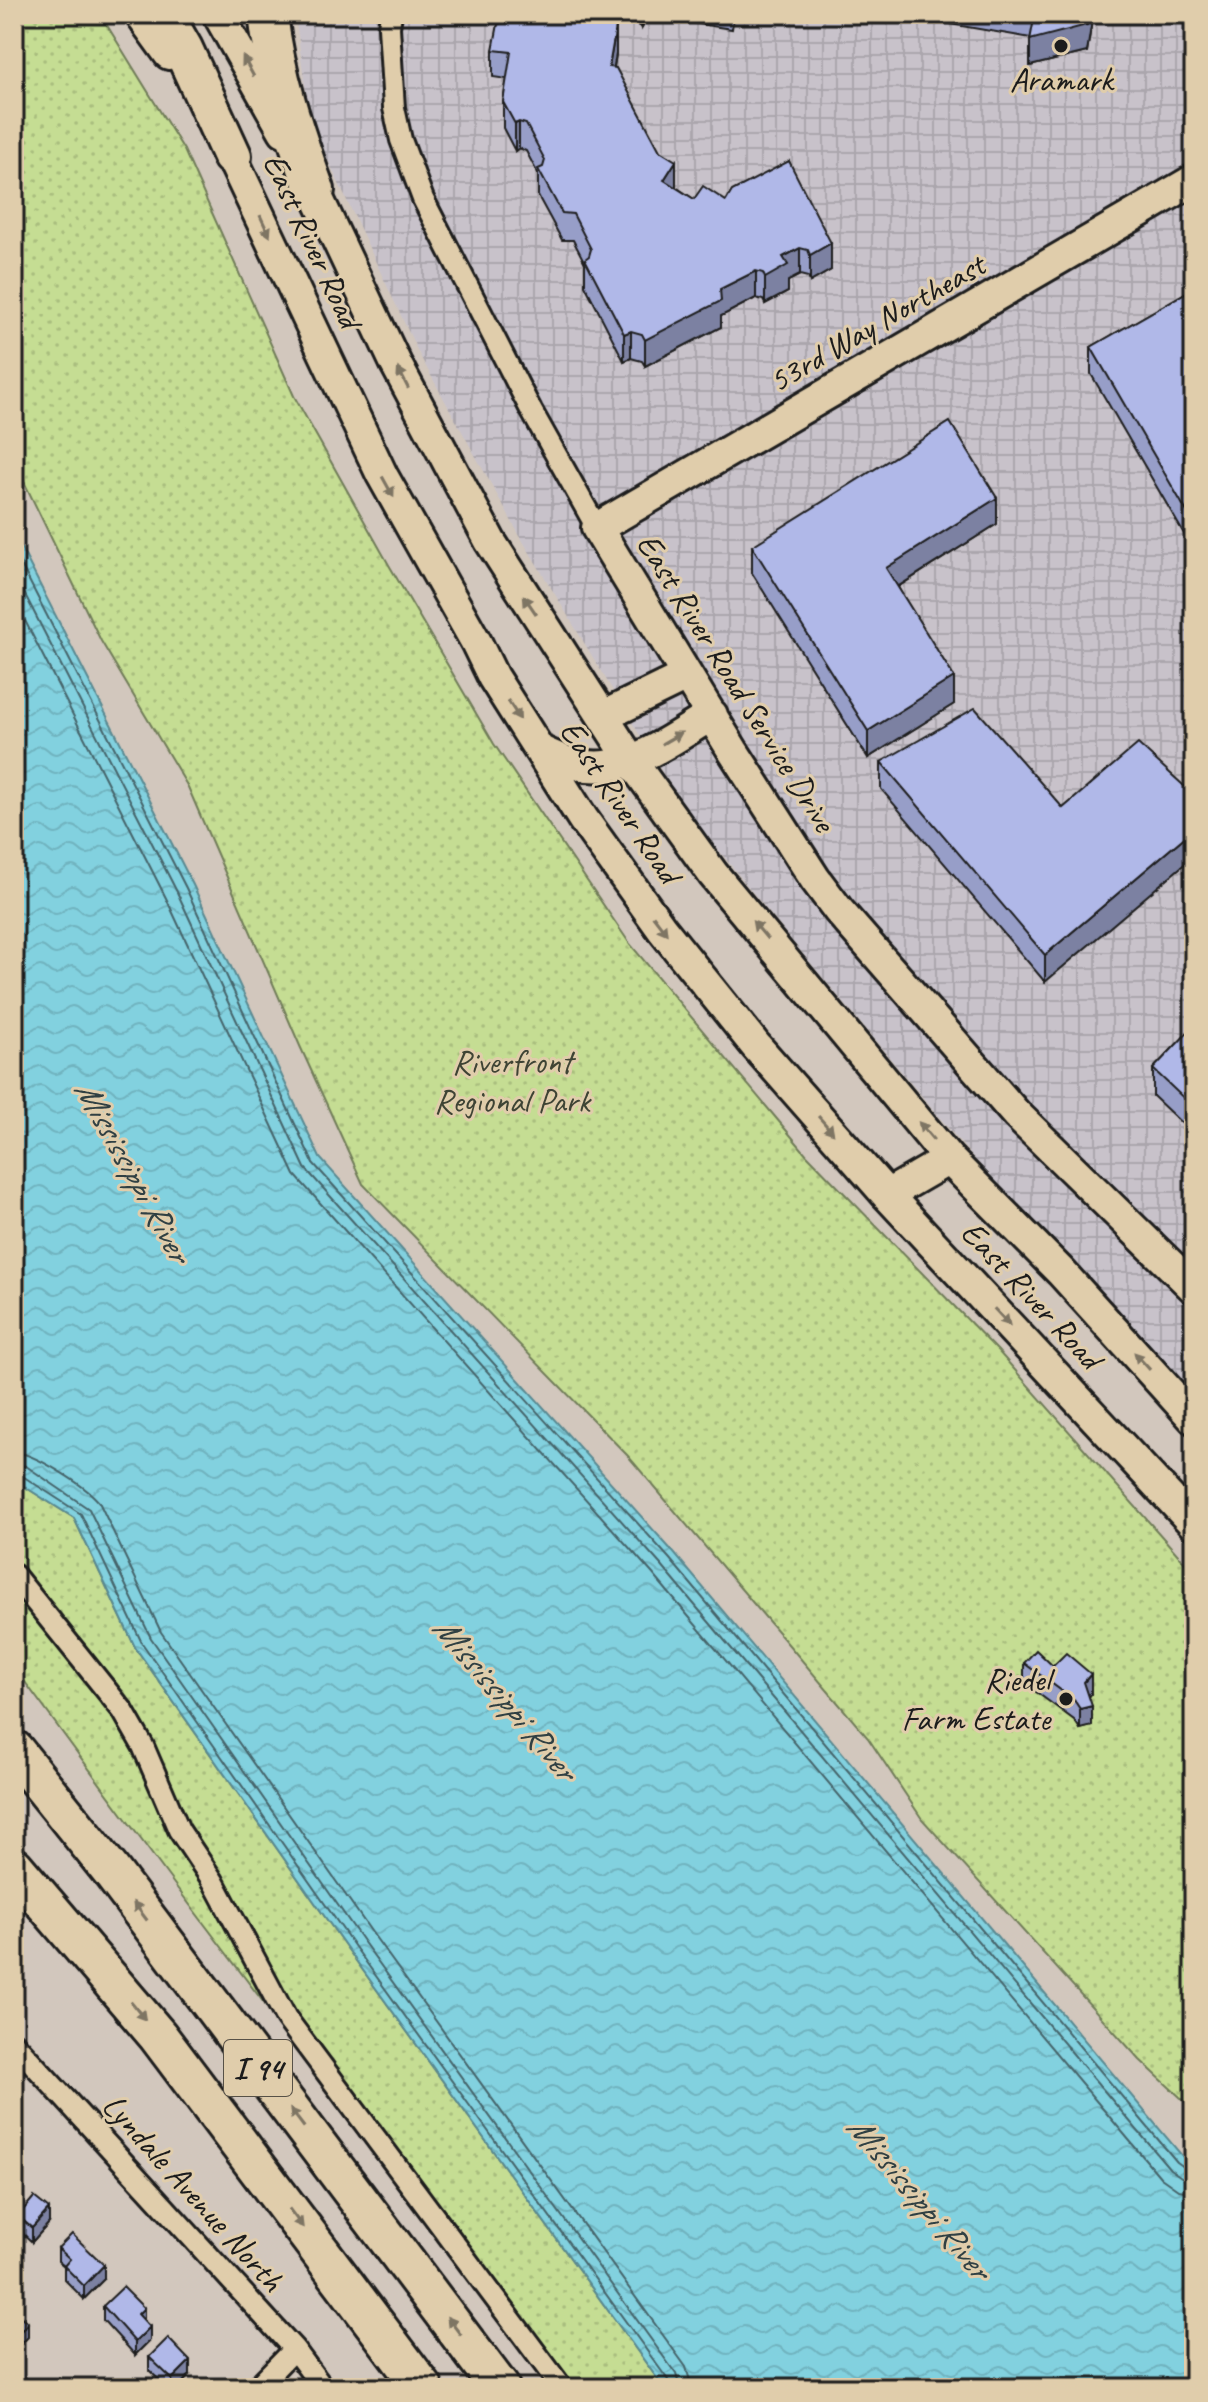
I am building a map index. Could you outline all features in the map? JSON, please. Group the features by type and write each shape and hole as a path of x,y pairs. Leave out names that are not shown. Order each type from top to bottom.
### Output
{"highway":[{"path":"163,14 183,49 232,156"},
{"path":"268,14 283,95 315,190"},
{"name":"I 94","path":"14,1750 111,1871 500,2388"},
{"name":"I 94","path":"14,1867 168,2048 423,2388"}],"street":[{"name":"East River Road","path":"140,14 202,102 232,156 382,475 493,677 583,819 662,929 756,1046 887,1195 1194,1524"},
{"name":"East River Road","path":"218,14 315,190 384,341 454,476 511,576 632,762 713,874 949,1159 1061,1272 1194,1419"},
{"name":"East River Road Service Drive","path":"391,14 389,27 394,108 412,173 475,304 597,528 686,676 815,879 839,911 1016,1114 1194,1288"},
{"name":"53rd Way Northeast","path":"597,528 1194,180"},
{"path":"604,716 686,676"},
{"path":"541,751 576,765 609,768 632,762 712,715"},
{"path":"887,1195 949,1159"},
{"path":"14,1575 123,1711 143,1746 179,1830 213,1881 286,2018 562,2388"},
{"name":"Lyndale Avenue North","path":"14,2043 294,2349 323,2388"},
{"path":"256,2388 294,2349"}],"shaded area":[{"path":"295,14 1194,14 1194,1397 970,1154 687,811 521,538 419,354 310,122"}],"green space":[{"name":"Riverfront Regional Park","path":"14,14 100,14 184,150 294,396 389,565 494,744 630,944 807,1155 998,1351 1194,1573 1194,2110 1140,2060 922,1819 868,1738 628,1456 363,1184 188,787 101,641 14,461"},
{"path":"14,1480 74,1518 135,1647 349,1951 664,2388 555,2388 14,1667"}],"water":[{"name":"Mississippi River","path":"14,534 193,885 320,1158 674,1553 1183,2157 1194,2164 1194,2388 664,2388 349,1951 135,1647 74,1518 14,1480"}],"building":[{"path":"510,14 604,14 602,18 616,27 609,67 616,68 660,151 676,161 664,180 694,199 703,186 726,201 732,191 789,161 831,243 810,255 808,250 800,248 783,257 788,265 765,278 763,273 756,271 720,289 721,301 645,340 642,334 631,331 624,334 585,259 591,249 573,214 562,213 538,169 543,167 545,160 526,124 515,124 503,102 511,52 493,50 498,24 508,21"},
{"path":"1035,14 1089,14 1087,25 1030,40"},
{"path":"1194,288 1194,524 1091,347"},
{"path":"950,422 997,498 886,568 954,677 868,731 752,546"},
{"path":"975,708 1063,808 1138,744 1194,795 1194,829 1045,955 881,762"},
{"path":"1194,1026 1194,1108 1153,1069"},
{"path":"1036,1650 1053,1666 1066,1653 1091,1674 1084,1682 1092,1706 1080,1709 1074,1700 1024,1663"},
{"path":"34,2197 49,2209 32,2228 18,2216"},
{"path":"72,2234 104,2265 84,2286 64,2266 70,2259 58,2248"},
{"path":"123,2287 144,2308 138,2314 150,2327 135,2342 103,2306"},
{"path":"14,2310 28,2323 14,2338"},
{"path":"168,2338 190,2361 172,2379 149,2357"}],"place":[{"name":"Aramark","path":"1061,46"},
{"name":"Riedel Farm Estate","path":"1066,1699"}]}
